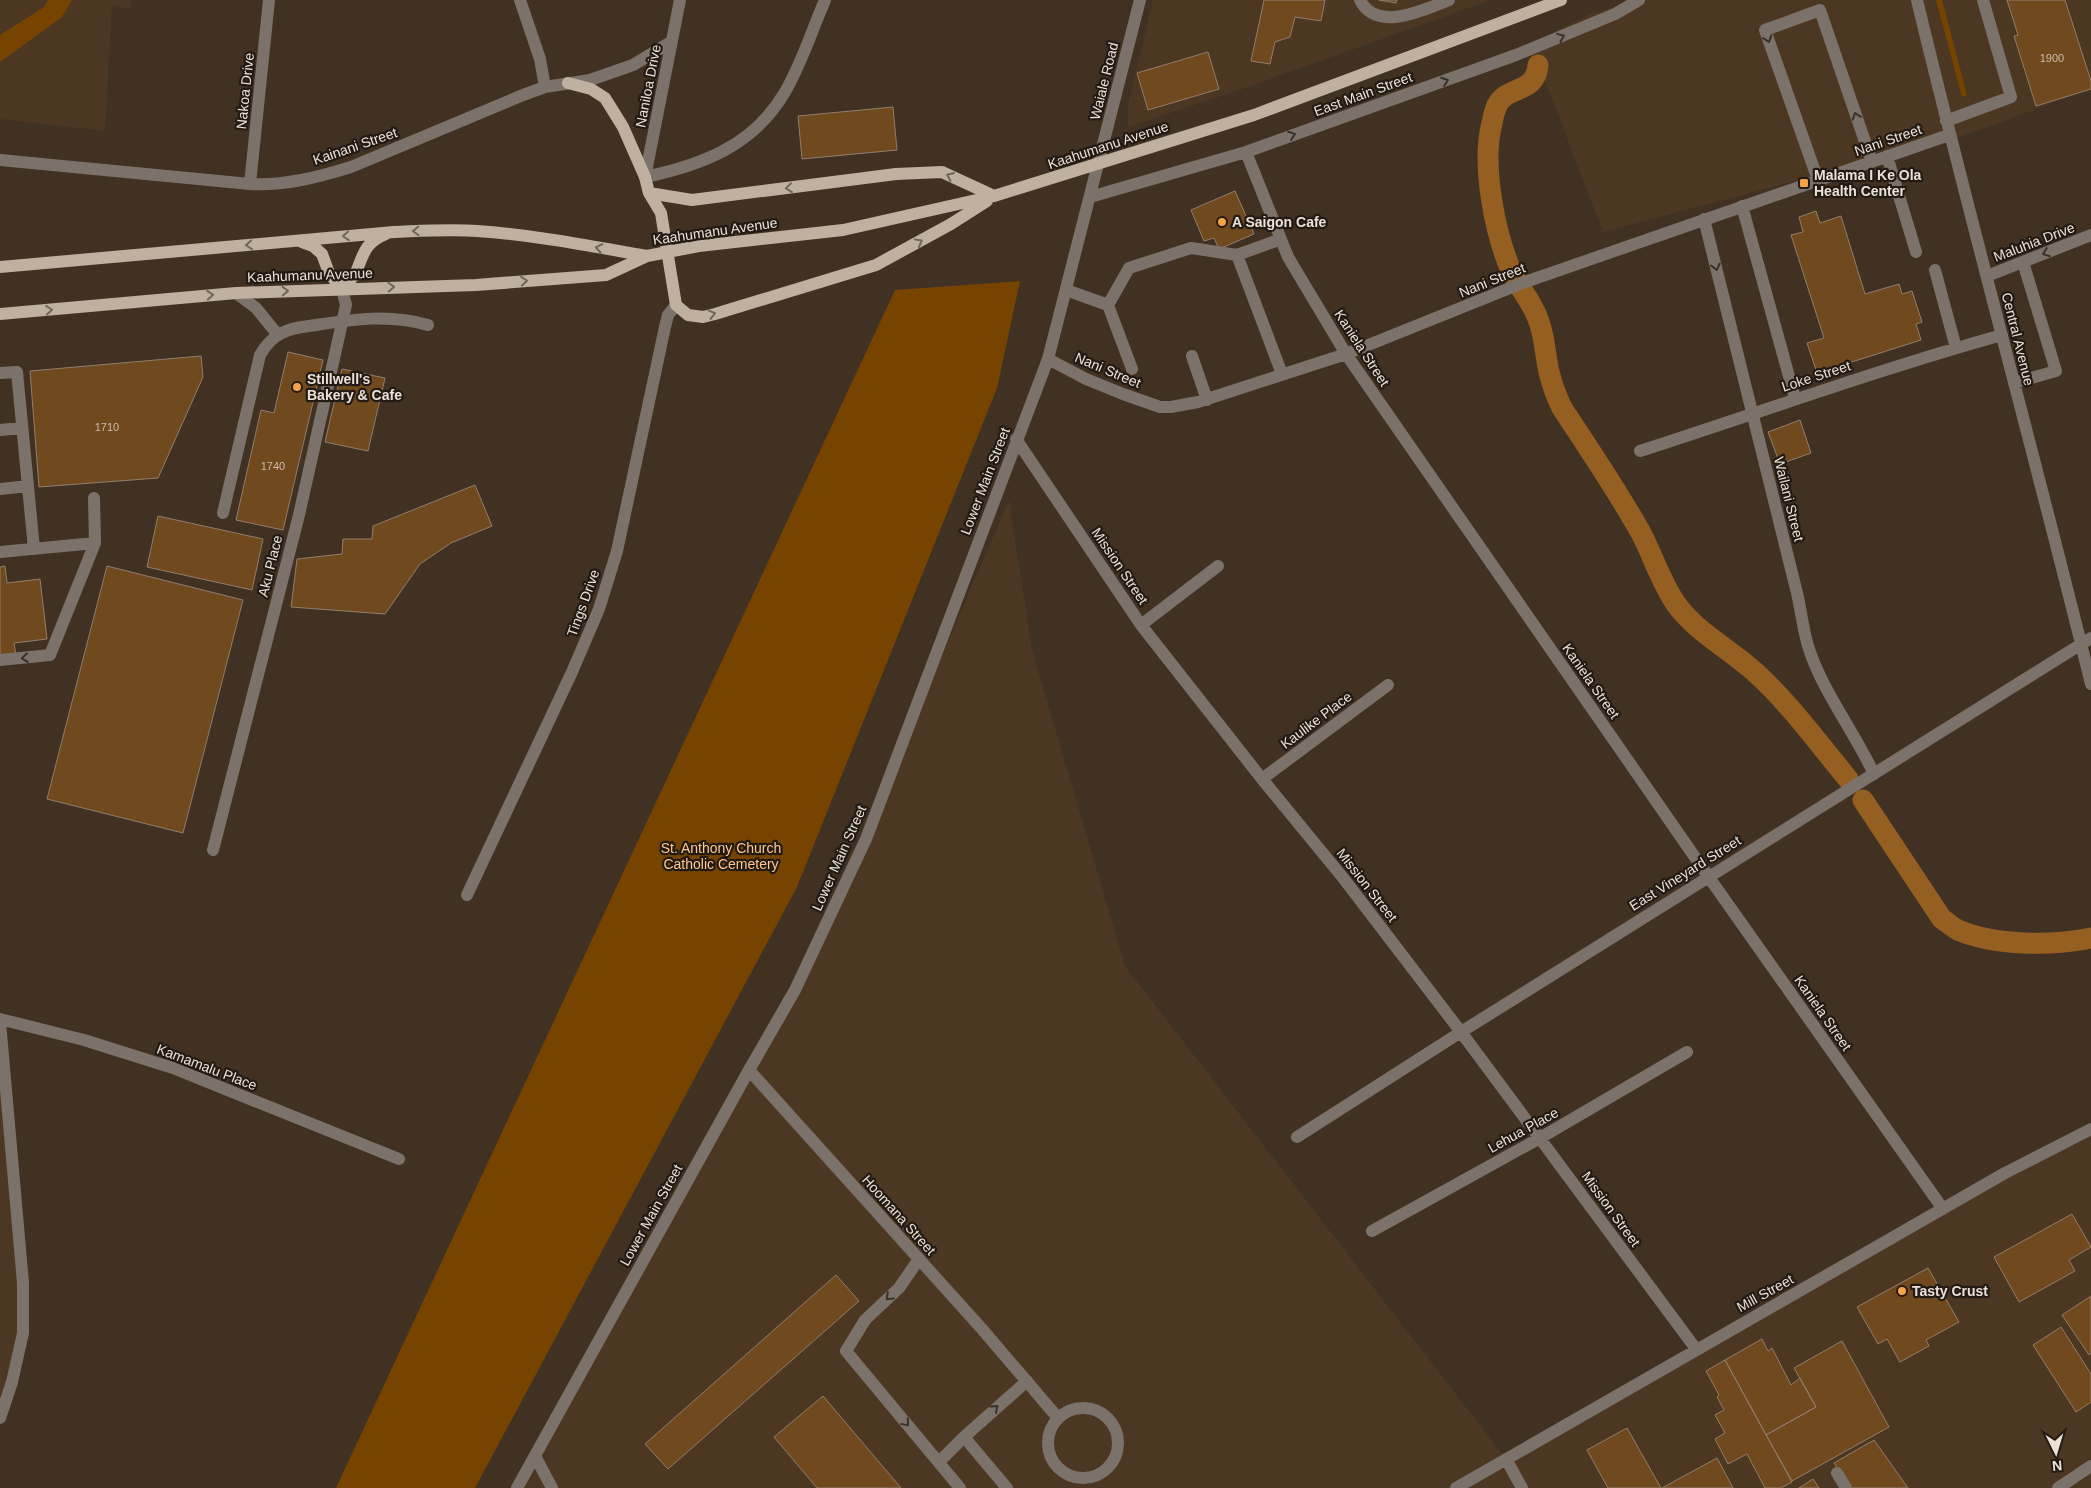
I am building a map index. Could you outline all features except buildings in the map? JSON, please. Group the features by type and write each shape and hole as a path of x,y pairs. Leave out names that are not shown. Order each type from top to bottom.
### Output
{"main road":[{"name":"Kaahumanu Avenue","path":"0,314 236,292 476,284 606,275 647,256 699,246 843,230 994,196 1254,115 1561,0"},
{"path":"568,83 591,89 605,98 623,127 645,177 649,193 661,213 674,296 688,315 703,317 876,265 951,224 994,196"},
{"path":"649,193 692,200 896,174 942,172 994,196"},
{"name":"Kaahumanu Avenue","path":"0,267 394,232 477,231 552,240 647,256"},
{"path":"298,241 313,246 322,254 329,273 342,288 357,271 361,256 370,243 394,232"}],"street":[{"name":"Nakoa Drive","path":"250,184 270,0"},
{"path":"520,0 522,12 540,59 545,87"},
{"name":"Naniloa Drive","path":"645,177 680,0"},
{"path":"645,177 671,172 715,157 740,142 762,123 774,109 789,84 825,0"},
{"name":"Waiale Road","path":"1090,198 1140,0"},
{"path":"1360,0 1364,8 1372,14 1384,17 1409,14 1449,0"},
{"name":"East Main Street","path":"1090,198 1246,152 1516,55 1616,14 1638,0"},
{"name":"Central Avenue","path":"1916,0 2014,383 2086,640 2091,684"},
{"path":"1946,121 2011,97 1983,0"},
{"path":"1818,180 1765,30 1820,10 1872,162"},
{"name":"Kainani Street","path":"0,160 250,184 288,182 320,176 351,167 545,87 590,80 633,65 672,42"},
{"name":"Nani Street","path":"1048,359 1108,388 1160,407 1172,407 1207,400 1346,354 1525,282 1949,135"},
{"name":"Kaniela Street","path":"1246,152 1288,257 1346,354 1708,876 1943,1209"},
{"path":"1887,156 1916,252"},
{"name":"Lower Main Street","path":"517,1488 749,1070 796,990 866,839 1016,439 1048,359 1090,198"},
{"path":"1742,206 1795,398"},
{"name":"Wailani Street","path":"1704,220 1797,593 1808,646 1826,687 1860,745 1874,774"},
{"name":"Maluhia Drive","path":"1987,276 2091,235"},
{"path":"1108,305 1129,268 1191,248 1237,255 1281,239"},
{"path":"1237,255 1282,374"},
{"path":"2014,383 2056,371 2023,262"},
{"path":"1934,270 1956,348"},
{"name":"Aku Place","path":"213,850 299,515 346,305 342,288"},
{"path":"1066,290 1108,305 1132,369"},
{"path":"236,292 256,308 278,335"},
{"name":"Tings Drive","path":"467,895 572,672 599,609 617,551 665,327 674,296"},
{"path":"223,513 260,355 270,342 278,335 293,328 342,321 380,317 396,318 428,325"},
{"name":"Loke Street","path":"1640,451 1795,398 2002,335"},
{"path":"1192,356 1207,400"},
{"path":"0,373 17,372 34,549"},
{"path":"0,430 22,428"},
{"name":"Mission Street","path":"1016,439 1141,625 1262,779 1344,879 1461,1032 1696,1349"},
{"path":"0,489 28,486"},
{"path":"0,660 50,655 95,543 94,498"},
{"path":"0,552 95,543"},
{"path":"1141,625 1218,566"},
{"name":"East Vineyard Street","path":"1297,1137 1708,876 2086,640"},
{"name":"Kaulike Place","path":"1262,779 1388,685"},
{"path":"0,1020 22,1283 23,1333 12,1382 0,1418"},
{"name":"Kamamalu Place","path":"0,1020 84,1040 173,1068 399,1159"},
{"name":"Lehua Place","path":"1372,1231 1540,1138 1688,1052"},
{"name":"Hoomana Street","path":"749,1070 919,1259 1058,1418"},
{"name":"Mill Street","path":"1456,1488 2005,1173 2091,1129"},
{"path":"919,1259 899,1288 865,1320 846,1351 960,1488"},
{"path":"939,1462 1027,1381"},
{"path":"1084,1408 1104,1415 1112,1423 1118,1444 1116,1455 1110,1465 1101,1473 1091,1477 1074,1476 1059,1469 1053,1462 1048,1444 1052,1426 1058,1418 1066,1412 1084,1408"},
{"path":"964,1437 1008,1488"},
{"path":"535,1456 552,1488"},
{"path":"1506,1459 1522,1488"},
{"path":"2058,1488 2091,1466"},
{"path":"1837,1473 1846,1488"}],"shaded area":[{"path":"0,0 131,0 129,9 112,5 105,131 0,119"},
{"path":"1153,0 1491,0 1248,87 1128,127 1128,105"},
{"path":"1645,0 2091,0 2091,89 1960,137 1603,232 1531,44 1594,12"},
{"path":"1009,500 1032,650 1125,966 1506,1459 2091,1129 2091,1488 523,1488 798,991"},
{"path":"0,1022 23,1333 0,1418"}],"green space":[{"path":"48,0 72,0 62,17 0,62 0,35 44,7"},
{"path":"1936,0 1942,0 1967,95 1962,97"},
{"name":"St. Anthony Church Catholic Cemetery","path":"1020,281 997,388 797,887 475,1488 336,1488 895,290"}],"waterway":[{"path":"1538,65 1532,81 1508,94 1497,105 1489,140 1489,179 1500,239 1512,273 1533,307 1538,319 1544,339 1549,372 1558,399 1632,517 1676,604 1694,624 1746,664 1769,685 1793,711 1848,779"},
{"path":"1863,800 1942,919 1956,929 1973,935 2006,942 2042,943 2091,938"}],"place":[{"name":"Malama I Ke Ola Health Center","path":"1804,183"},
{"name":"A Saigon Cafe","path":"1222,222"},
{"name":"Stillwell's Bakery & Cafe","path":"297,387"},
{"name":"Tasty Crust","path":"1902,1291"}]}
